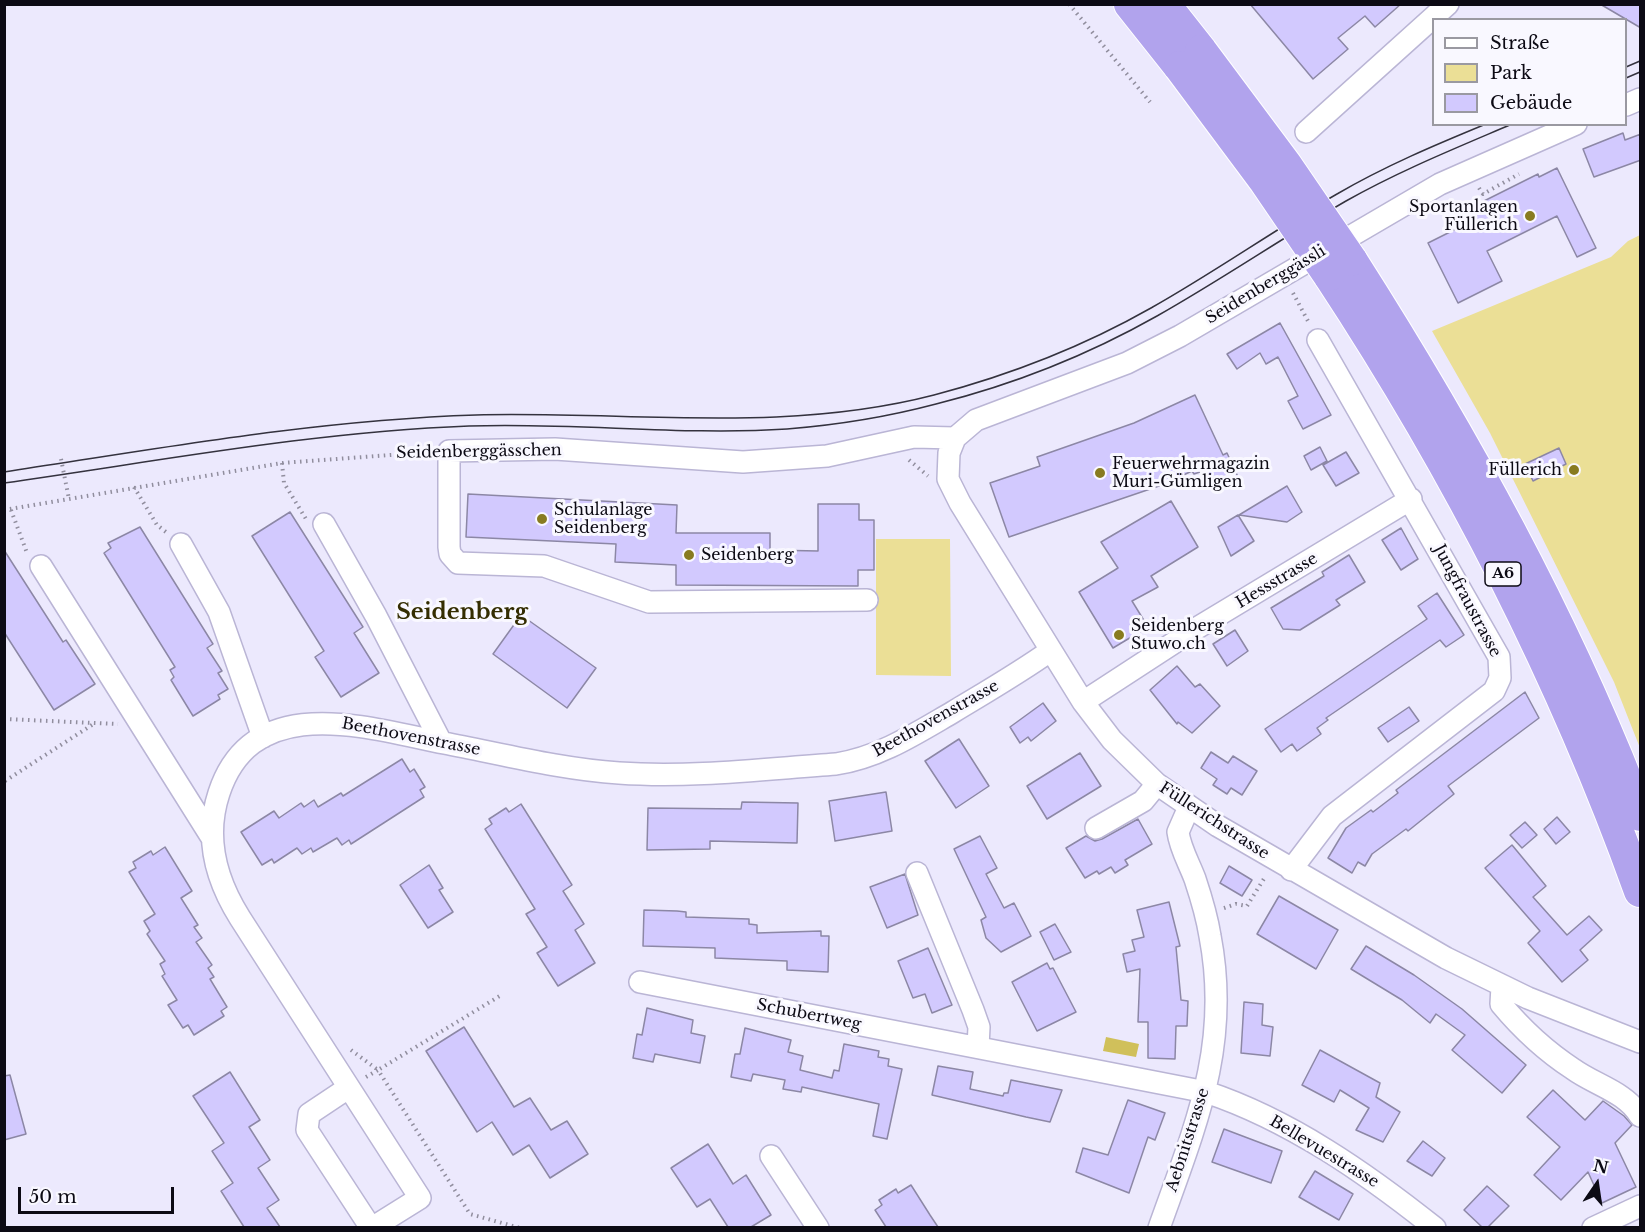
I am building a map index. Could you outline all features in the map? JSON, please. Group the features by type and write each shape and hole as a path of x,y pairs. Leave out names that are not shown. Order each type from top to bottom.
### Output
{"highway":[{"name":"A6","path":"1130,4 1190,59"},
{"name":"A6","path":"1164,4 1190,59 1265,181 1340,267 1442,406 1508,525 1596,707 1641,815"},
{"name":"A6","path":"1340,267 1508,584 1580,738 1641,891"}],"street":[{"path":"1432,18 1448,4"},
{"path":"1306,132 1432,18"},
{"path":"1627,105 1641,99"},
{"name":"Seidenberggässli","path":"955,438 967,425 987,415 1127,363 1180,336 1440,184 1571,126"},
{"name":"Jungfraustrasse","path":"1291,870 1332,816 1494,691 1500,678 1500,657 1318,340"},
{"name":"Seidenberggässchen","path":"449,451 555,449 743,462 827,456 914,437 955,438"},
{"name":"Füllerichstrasse","path":"955,438 947,465 951,488 1083,702 1112,740 1157,784 1189,807 1271,858 1437,953 1502,986 1641,1042"},
{"path":"449,451 449,547 450,554 458,563 544,566 649,602 867,600"},
{"name":"Hessstrasse","path":"1083,702 1192,631 1411,499"},
{"path":"324,524 376,616 441,742"},
{"path":"181,544 219,612 263,737"},
{"path":"41,566 212,838"},
{"name":"Beethovenstrasse","path":"372,1227 420,1198 230,903 217,868 212,838 216,802 223,782 247,749 263,737 288,728 332,722 378,728 572,767 619,773 701,774 836,764 856,761 890,748 1020,672 1050,651"},
{"path":"1096,828 1143,801 1157,784"},
{"name":"Aebnitstrasse","path":"1159,1227 1199,1118 1214,1046 1217,992 1205,914 1179,839 1179,824 1189,807"},
{"path":"917,873 974,1010 979,1027 978,1047"},
{"name":"Schubertweg","path":"640,982 1206,1092"},
{"path":"1502,986 1501,1004 1511,1016 1559,1059 1620,1095 1635,1107 1641,1116"},
{"path":"348,1088 309,1114 307,1130 372,1227"},
{"name":"Bellevuestrasse","path":"1206,1092 1248,1108 1295,1132 1383,1187 1435,1227"},
{"path":"771,1156 818,1227"},
{"path":"1593,1227 1641,1206"}],"path":[{"path":"1069,4 1150,102"},
{"path":"1288,283 1318,340"},
{"name":"Seidenberggässchen","path":"4,510 282,463 449,451"},
{"path":"61,459 69,499"},
{"path":"282,463 284,483 322,546 335,544"},
{"path":"59,484 66,483"},
{"path":"134,487 158,525 181,544"},
{"path":"11,510 25,551 41,566"},
{"path":"4,719 143,725"},
{"path":"5,781 96,723"},
{"path":"1217,911 1236,904 1247,906 1268,871 1266,866 1271,858"},
{"path":"348,1088 503,994"},
{"path":"378,1070 470,1214 517,1227"}],"green space":[{"name":"Füllerich","path":"1640,235 1640,748 1614,682 1490,433 1432,331 1611,257 1628,241"},
{"path":"876,539 950,539 951,676 876,675"}],"shaded area":[{"path":"1106,1037 1139,1044 1136,1057 1103,1051"}],"building":[{"path":"1250,4 1401,4 1375,27 1365,16 1338,38 1348,49 1313,79"},
{"path":"1600,4 1641,4 1641,28"},
{"path":"1623,133 1625,140 1641,134 1641,160 1594,177 1583,149"},
{"path":"1557,168 1596,248 1577,257 1557,216 1487,251 1502,281 1458,303 1428,243 1472,221 1466,210 1538,174 1539,177"},
{"path":"1280,323 1331,415 1303,429 1288,401 1298,396 1278,357 1266,364 1260,353 1237,369 1227,354"},
{"path":"1195,395 1223,455 1227,453 1238,477 1214,488 1206,470 1194,474 1192,471 1162,485 1009,537 990,483 1040,466 1037,457 1134,423"},
{"path":"1320,447 1327,461 1311,470 1304,456"},
{"path":"1559,448 1566,464 1533,481 1525,464"},
{"path":"1346,452 1359,473 1336,486 1323,465"},
{"path":"1287,486 1302,512 1287,522 1239,515"},
{"path":"468,494 677,505 676,533 770,533 770,550 818,551 818,504 859,504 859,520 874,520 874,570 858,570 858,586 676,585 676,565 615,562 616,544 466,537"},
{"path":"1171,501 1198,547 1151,576 1158,587 1132,601 1148,627 1113,648 1079,592 1118,568 1101,542"},
{"path":"290,512 363,627 354,633 379,673 341,697 315,657 324,651 252,536"},
{"path":"1238,515 1254,541 1231,556 1218,527"},
{"path":"140,527 213,644 207,648 222,671 218,673 228,689 218,695 220,699 193,716 171,680 174,677 170,670 175,667 104,553 111,548 108,543"},
{"path":"1401,528 1418,559 1401,570 1382,540"},
{"path":"4,550 63,642 66,640 95,684 54,710 4,632"},
{"path":"1349,555 1365,582 1336,600 1340,605 1300,630 1283,629 1271,608 1324,576 1322,572"},
{"path":"1437,593 1464,635 1446,647 1440,640 1326,718 1328,720 1317,728 1321,734 1297,751 1292,744 1281,752 1265,729 1427,619 1418,606"},
{"path":"521,615 596,668 567,708 493,654"},
{"path":"1235,630 1248,651 1227,666 1213,644"},
{"path":"1177,666 1195,687 1200,684 1220,706 1192,733 1178,722 1177,724 1150,690"},
{"path":"1525,692 1539,718 1448,786 1454,794 1408,831 1406,829 1372,854 1365,866 1358,862 1352,873 1328,858 1346,828 1371,810 1373,812 1398,793 1396,790"},
{"path":"1043,703 1056,721 1031,741 1028,737 1020,743 1010,727"},
{"path":"1409,707 1419,721 1388,742 1378,728"},
{"path":"959,739 989,786 956,808 925,761"},
{"path":"1211,752 1228,763 1233,756 1257,771 1242,795 1231,788 1227,794 1213,785 1217,779 1201,768"},
{"path":"1080,753 1101,786 1047,819 1027,786"},
{"path":"402,759 410,772 414,769 425,787 420,790 424,797 351,844 349,840 342,845 337,838 313,852 311,848 302,854 297,848 274,863 272,859 262,865 241,832 274,811 279,818 301,803 304,807 314,800 318,807 341,793 343,796"},
{"path":"886,792 892,831 835,841 829,801"},
{"path":"742,802 798,803 797,843 710,841 710,849 647,850 648,808 741,809"},
{"path":"521,804 572,885 563,891 584,924 575,930 595,963 558,986 537,953 547,947 526,914 535,909 485,829 492,824 489,819 506,808 509,812"},
{"path":"1557,817 1570,832 1556,844 1544,829"},
{"path":"1138,819 1152,844 1125,860 1128,865 1115,873 1111,867 1085,878 1066,848 1086,836 1095,841 1102,839"},
{"path":"1525,822 1537,835 1522,848 1510,835"},
{"path":"980,836 997,868 986,874 1004,908 1014,903 1031,936 1001,952 986,938 981,920 986,917 954,849"},
{"path":"1512,845 1546,886 1533,897 1567,935 1589,916 1602,930 1580,950 1588,960 1562,982 1528,943 1540,931 1485,868"},
{"path":"165,847 192,891 181,898 198,925 194,927 202,938 196,942 212,965 208,968 214,977 210,979 227,1007 221,1011 224,1016 194,1035 188,1025 183,1028 168,1005 177,1000 162,976 165,974 160,964 165,961 147,934 150,931 144,921 155,914 129,872 136,868 133,862 151,851 153,855"},
{"path":"429,865 443,888 439,890 453,912 428,928 400,885"},
{"path":"1229,866 1252,880 1242,896 1220,883"},
{"path":"905,874 918,915 887,928 870,887"},
{"path":"1279,896 1338,930 1316,969 1257,934"},
{"path":"1169,902 1180,946 1176,947 1181,1000 1188,1001 1187,1026 1176,1026 1175,1059 1148,1058 1148,1022 1138,1022 1140,969 1127,972 1123,954 1135,951 1132,940 1144,937 1137,910"},
{"path":"644,910 686,912 686,917 749,919 749,924 757,925 757,933 821,931 821,936 829,936 828,972 787,970 787,961 715,958 715,948 643,946"},
{"path":"1055,924 1071,952 1054,960 1040,932"},
{"path":"1366,946 1414,975 1462,1009 1526,1065 1502,1093 1452,1050 1465,1035 1436,1014 1430,1023 1402,1000 1351,969"},
{"path":"928,948 952,1005 932,1013 925,994 913,998 898,961"},
{"path":"1047,963 1050,969 1053,968 1076,1012 1037,1031 1012,982"},
{"path":"1244,1002 1263,1004 1262,1025 1273,1027 1270,1056 1241,1053"},
{"path":"647,1008 693,1020 691,1033 705,1036 700,1063 655,1054 653,1062 633,1058 637,1034 642,1035"},
{"path":"464,1027 514,1107 530,1098 551,1130 567,1121 588,1154 550,1178 529,1145 513,1155 492,1122 477,1132 426,1051"},
{"path":"745,1028 791,1040 788,1052 803,1056 800,1070 832,1078 834,1070 839,1071 844,1044 879,1051 878,1057 889,1059 888,1066 902,1069 887,1139 873,1136 879,1104 802,1087 801,1092 783,1089 785,1080 753,1074 751,1081 731,1077 735,1054 740,1054"},
{"path":"1320,1050 1380,1083 1376,1097 1400,1112 1383,1142 1356,1130 1369,1108 1340,1090 1334,1102 1302,1085"},
{"path":"938,1066 973,1072 970,1089 1003,1096 1004,1093 1008,1093 1011,1080 1062,1090 1050,1122 932,1095"},
{"path":"230,1072 260,1120 249,1127 270,1160 258,1168 279,1200 267,1208 280,1227 244,1227 221,1191 233,1183 212,1151 224,1143 193,1096"},
{"path":"10,1075 26,1134 4,1140 4,1076"},
{"path":"1553,1090 1585,1120 1603,1101 1624,1116 1632,1125 1615,1143 1636,1187 1602,1203 1588,1172 1561,1200 1534,1175 1560,1147 1527,1117"},
{"path":"1128,1100 1165,1113 1155,1140 1148,1137 1129,1193 1076,1172 1083,1148 1108,1155"},
{"path":"1224,1129 1282,1151 1271,1183 1212,1162"},
{"path":"1423,1141 1445,1158 1432,1176 1407,1161"},
{"path":"708,1144 733,1184 746,1175 771,1215 751,1227 728,1227 710,1199 697,1207 671,1168"},
{"path":"1315,1171 1353,1194 1339,1220 1299,1197"},
{"path":"911,1185 938,1227 886,1227 875,1210 882,1205 879,1200 896,1189 898,1193"},
{"path":"1487,1186 1509,1206 1488,1227 1482,1227 1464,1210"}],"tram line":[{"path":"1627,67 1640,61"},
{"path":"1627,78 1640,72"},
{"path":"4,472 240,436 417,418 476,415 764,417 821,414 878,407 934,395 1018,369 1100,335 1175,294 1290,222 1373,174 1481,126"},
{"path":"4,483 236,448 410,429 509,425 747,431 824,425 918,409 993,388 1049,368 1104,344 1181,302 1366,190 1507,126"}],"place":[{"name":"Sportanlagen Füllerich","path":"1530,216"},
{"name":"Füllerich","path":"1574,470"},
{"name":"Feuerwehrmagazin Muri-Gümligen","path":"1100,473"},
{"name":"Schulanlage Seidenberg","path":"542,519"},
{"name":"Seidenberg","path":"689,555"},
{"name":"Seidenberg Stuwo.ch","path":"1119,635"}],"district":[{"name":"Seidenberg","path":"462,613"}]}
